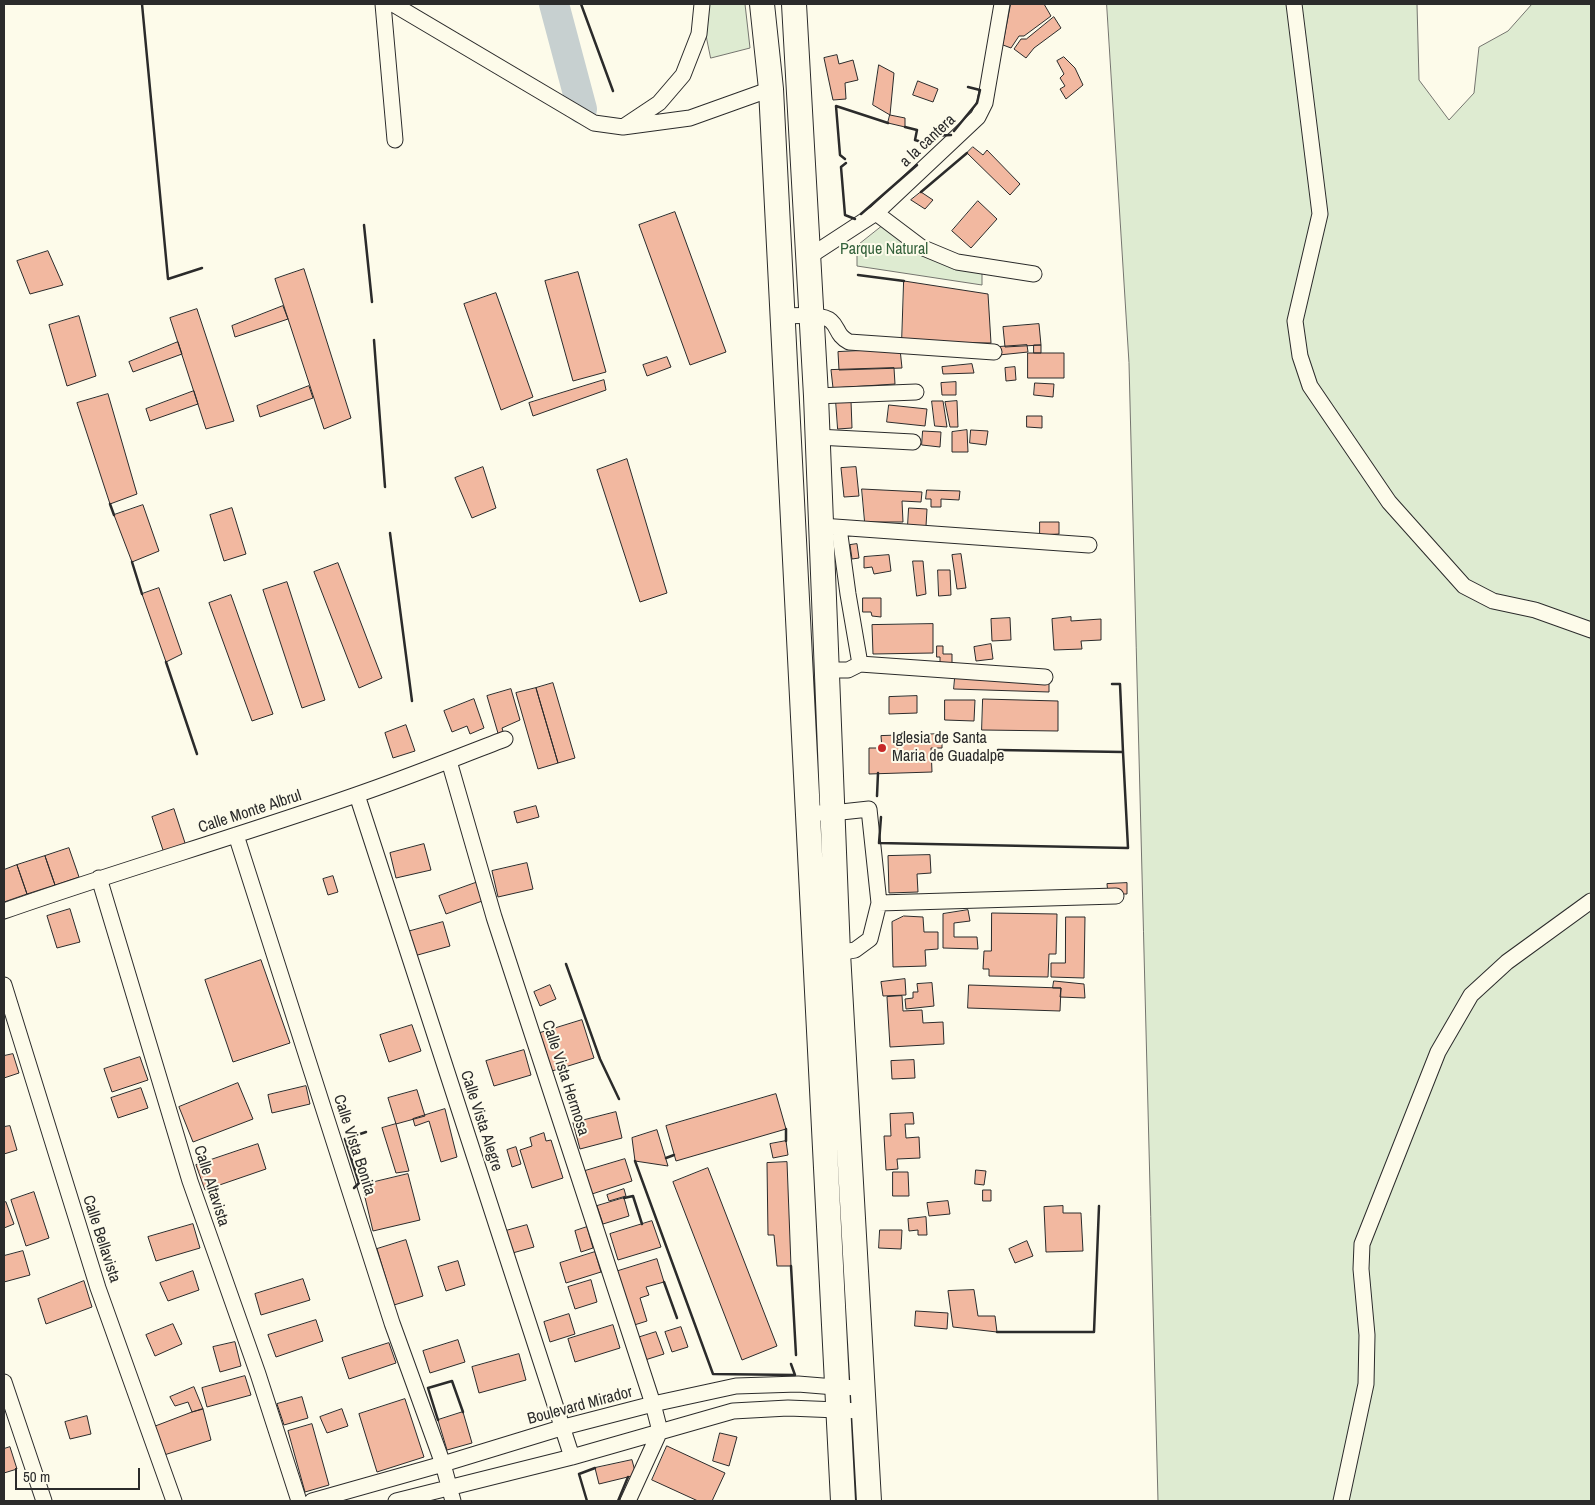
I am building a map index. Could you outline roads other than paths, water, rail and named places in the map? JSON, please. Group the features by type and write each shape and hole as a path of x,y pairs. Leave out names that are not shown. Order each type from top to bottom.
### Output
{"main road":[{"path":"762,4 771,88 806,813 843,1501"},
{"path":"794,4 817,437 830,527 826,670 838,953 869,1501"}],"street":[{"path":"383,4 395,140"},
{"path":"393,4 594,123 623,127 690,118 771,88"},
{"path":"623,127 659,103 683,75 699,34 702,4"},
{"name":"a la cantera","path":"807,258 876,213 978,117 986,103 1002,4"},
{"path":"1294,4 1320,214 1295,321 1300,356 1310,386 1389,502 1464,586 1493,601 1535,610 1591,630"},
{"path":"876,213 921,247 957,262 1034,274"},
{"path":"782,316 826,318 832,322 840,337 849,342 994,352"},
{"path":"816,396 916,392"},
{"path":"817,437 913,442"},
{"path":"860,664 848,594 830,527 1089,545"},
{"path":"826,670 848,670 860,664 1045,677"},
{"name":"Calle Monte Albrul","path":"4,911 99,878 236,836 357,795 505,739"},
{"name":"Calle Vista Hermosa","path":"449,760 494,917 653,1404 660,1431"},
{"name":"Calle Vista Alegre","path":"357,795 564,1427 572,1457"},
{"path":"806,813 869,810 879,903 870,939 856,950 838,953"},
{"name":"Calle Vista Bonita","path":"236,836 392,1323 452,1495"},
{"name":"Calle Altavista","path":"99,878 190,1181 258,1374 300,1501"},
{"path":"879,903 1116,896"},
{"path":"1341,1501 1366,1384 1367,1335 1361,1268 1362,1244 1438,1052 1471,995 1507,962 1591,901"},
{"name":"Calle Bellavista","path":"4,985 98,1288 174,1501"},
{"path":"4,1382 44,1501"},
{"name":"Boulevard Mirador","path":"312,1501 564,1427 653,1404 736,1386 798,1384 836,1388 863,1388"},
{"path":"396,1501 452,1495 572,1457 733,1410 788,1408 863,1411"},
{"path":"628,1501 660,1431"}],"waterway":[{"path":"554,4 582,109"}],"place":[{"name":"Iglesia de Santa Maria de Guadalpe","path":"882,748"}],"park label":[{"name":"Parque Natural","path":"884,250"}]}
